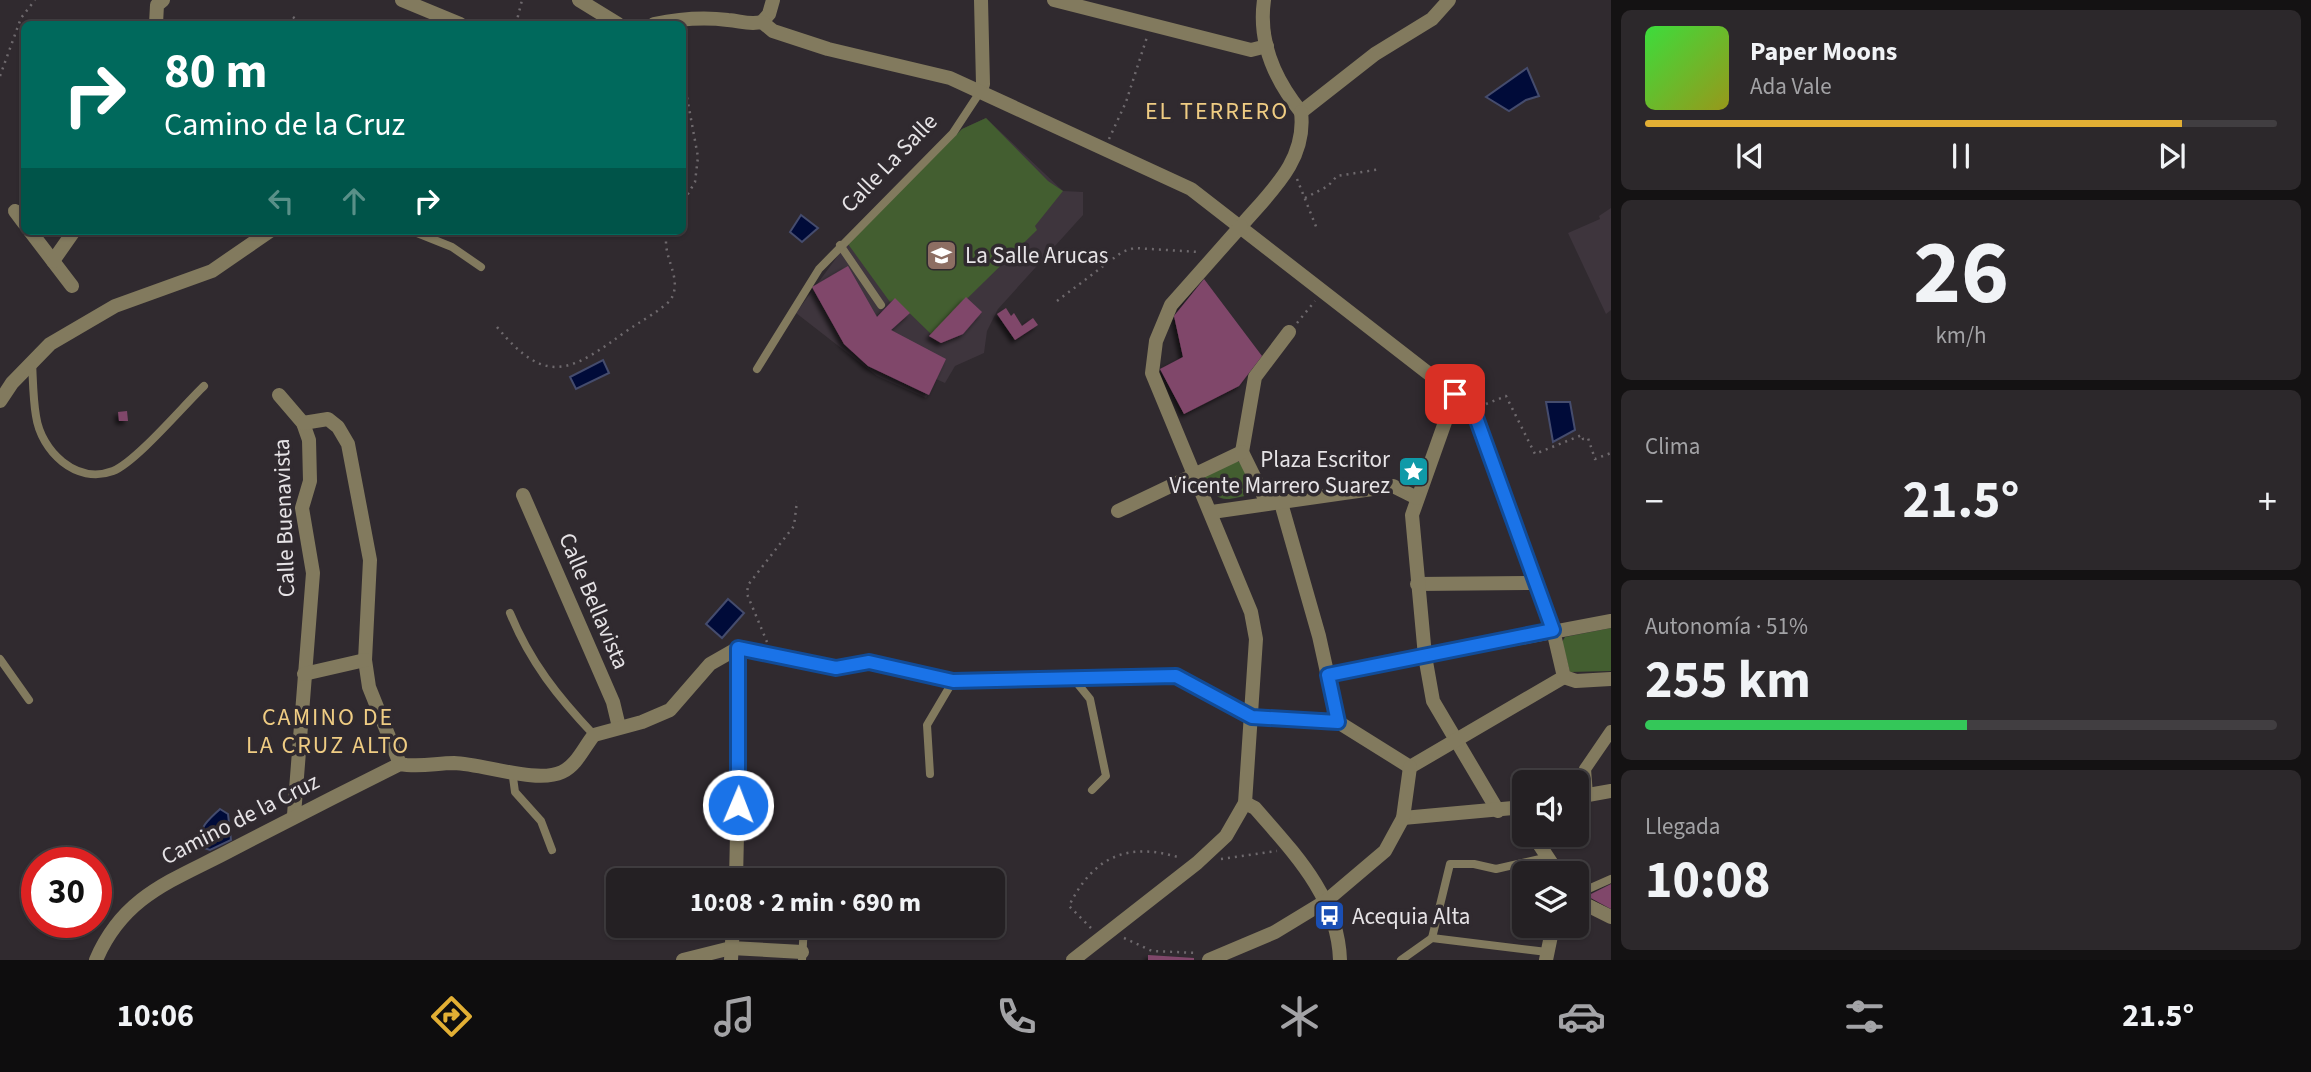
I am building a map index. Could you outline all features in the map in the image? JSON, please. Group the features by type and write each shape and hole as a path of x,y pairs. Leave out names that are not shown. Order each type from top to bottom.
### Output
{"street":[{"path":"156,21 157,5 163,0"},
{"path":"402,0 451,21"},
{"path":"579,0 613,21"},
{"path":"686,22 729,20 750,25 762,22 769,14 772,0"},
{"path":"980,92 983,84 981,0"},
{"path":"1054,0 1251,50 1267,46"},
{"path":"1073,960 1201,859 1226,836 1245,803 1256,639 1251,612 1212,512 1152,373 1156,341 1171,305 1292,166 1302,124 1301,112 1280,86 1267,46 1264,0"},
{"path":"1301,112 1375,54 1432,19 1446,2"},
{"path":"762,22 785,36 950,78 1191,189 1455,394 1473,409 1553,630 1564,677"},
{"path":"15,211 21,219"},
{"path":"33,235 72,286"},
{"path":"53,261 71,235"},
{"path":"0,401 12,383 50,344 115,306 212,271 264,235"},
{"path":"1289,332 1255,377 1242,452 1274,503 1328,675 1338,722"},
{"path":"1455,394 1417,498 1411,532 1425,656 1433,701 1498,811"},
{"name":"Calle Buenavista","path":"279,395 303,423 309,440 310,481 302,508 313,573 294,815"},
{"path":"303,423 328,419 338,427 348,444 370,560 365,660 369,687 400,764"},
{"path":"1118,511 1242,452"},
{"path":"1212,512 1393,486 1417,498"},
{"name":"Calle Bellavista","path":"523,495 613,702 619,727"},
{"path":"1417,584 1536,583"},
{"path":"1328,675 1611,621"},
{"path":"736,868 740,698 738,648"},
{"path":"594,735 642,722 670,710 710,664 738,648 836,668 869,662 953,681 1176,676 1252,717 1338,722 1410,767"},
{"path":"304,674 365,660"},
{"path":"1410,767 1564,677 1576,681 1611,679"},
{"path":"1585,770 1611,731"},
{"name":"Camino de la Cruz","path":"96,960 106,935 161,884 400,764 414,766 455,763 537,776 561,773 574,763 594,735"},
{"path":"1210,958 1244,948 1326,901 1385,851 1403,818 1410,767"},
{"path":"1589,795 1611,791"},
{"path":"1245,803 1255,808 1306,866 1326,901 1340,960"},
{"path":"1403,818 1512,810"},
{"path":"1542,847 1551,861"},
{"path":"1589,906 1611,917"},
{"path":"1546,956 1550,938"},
{"path":"683,960 731,954 802,956"}],"lane":[{"name":"Calle La Salle","path":"757,369 819,269 953,133 980,92"},
{"path":"422,235 452,247 481,267"},
{"path":"840,245 881,305"},
{"path":"32,362 36,418 46,444 59,460 74,470 93,474 113,471 128,460 204,386"},
{"path":"510,613 526,652 545,681 554,686 568,708 594,735"},
{"path":"0,659 29,700"},
{"path":"1073,678 1090,699 1106,776 1092,790"},
{"path":"930,774 927,725 953,681"},
{"path":"512,771 515,792 541,821 552,850"},
{"path":"1401,960 1432,938 1450,864 1474,864 1496,869 1549,857"},
{"path":"1589,889 1611,879"},
{"path":"802,956 803,938"},
{"path":"1432,938 1546,956"}],"path":[{"path":"0,76 21,18 35,0"},
{"path":"517,21 522,0"},
{"path":"293,17 299,21"},
{"path":"1104,149 1126,102 1151,24"},
{"path":"686,92 698,157 695,182 686,197"},
{"path":"1292,166 1317,229"},
{"path":"1305,198 1328,186 1337,176 1381,169"},
{"path":"497,327 519,354 536,364 555,368 573,365 593,356 671,299 676,282 665,250 667,235"},
{"path":"1057,300 1122,252 1134,248 1217,253"},
{"path":"1289,332 1324,290"},
{"path":"1473,409 1506,396 1535,454 1583,435 1595,459 1611,453"},
{"path":"768,652 766,634 747,594 748,584 794,526 797,501"},
{"path":"1210,958 1201,953 1152,951 1105,933 1069,906 1080,884 1096,866 1124,853 1142,850 1210,859 1254,856 1287,845"}],"shaded area":[{"path":"1527,68 1539,96 1526,100 1509,111 1486,97"},
{"name":"La Salle Arucas","path":"986,118 1063,191 1083,192 1083,215 998,309 987,331 984,353 955,366 945,383 936,379 926,398 877,376 796,313 845,246 962,129"},
{"path":"1611,208 1611,310 1606,314 1568,233 1600,219 1599,216"},
{"path":"801,215 818,228 802,242 790,232"},
{"path":"603,360 609,373 576,389 570,377"},
{"path":"1546,402 1570,402 1575,430 1553,442"},
{"path":"728,599 744,613 722,638 706,624"},
{"path":"220,809 228,814 231,840 210,850 204,848 201,835 206,822"}],"green space":[{"path":"986,118 1048,181 1063,191 1035,226 1037,230 931,334 895,299 890,302 848,244 962,129"},
{"path":"1234,460 1244,464 1255,494 1224,499 1214,494 1204,479 1207,473"},
{"path":"1611,628 1611,671 1570,672 1562,642 1565,637"}],"building":[{"path":"848,266 877,317 895,298 910,313 891,330 946,359 929,395 868,366 844,344 812,287"},
{"path":"1204,279 1262,356 1239,386 1184,414 1160,369 1183,357 1174,316"},
{"path":"966,297 982,312 963,334 941,343 929,336"},
{"path":"1006,308 1011,316 1014,313 1022,326 1033,318 1038,325 1015,340 997,314"},
{"path":"127,411 128,421 119,421 118,412"},
{"path":"1611,884 1611,909 1589,897"},
{"path":"1148,955 1194,958 1194,960 1148,960"}],"place":[{"name":"La Salle Arucas","path":"942,255"},
{"name":"Plaza Escritor Vicente Marrero Suarez","path":"1413,472"},
{"name":"Acequia Alta","path":"1329,916"}],"district":[{"name":"EL TERRERO","path":"1217,111"},
{"name":"CAMINO DE LA CRUZ ALTO","path":"328,731"}],"route":[{"path":"738,805 738,648 836,668 869,662 953,681 981,678 1176,676 1252,717 1338,722 1328,675 1553,630 1473,409 1455,394"}]}
